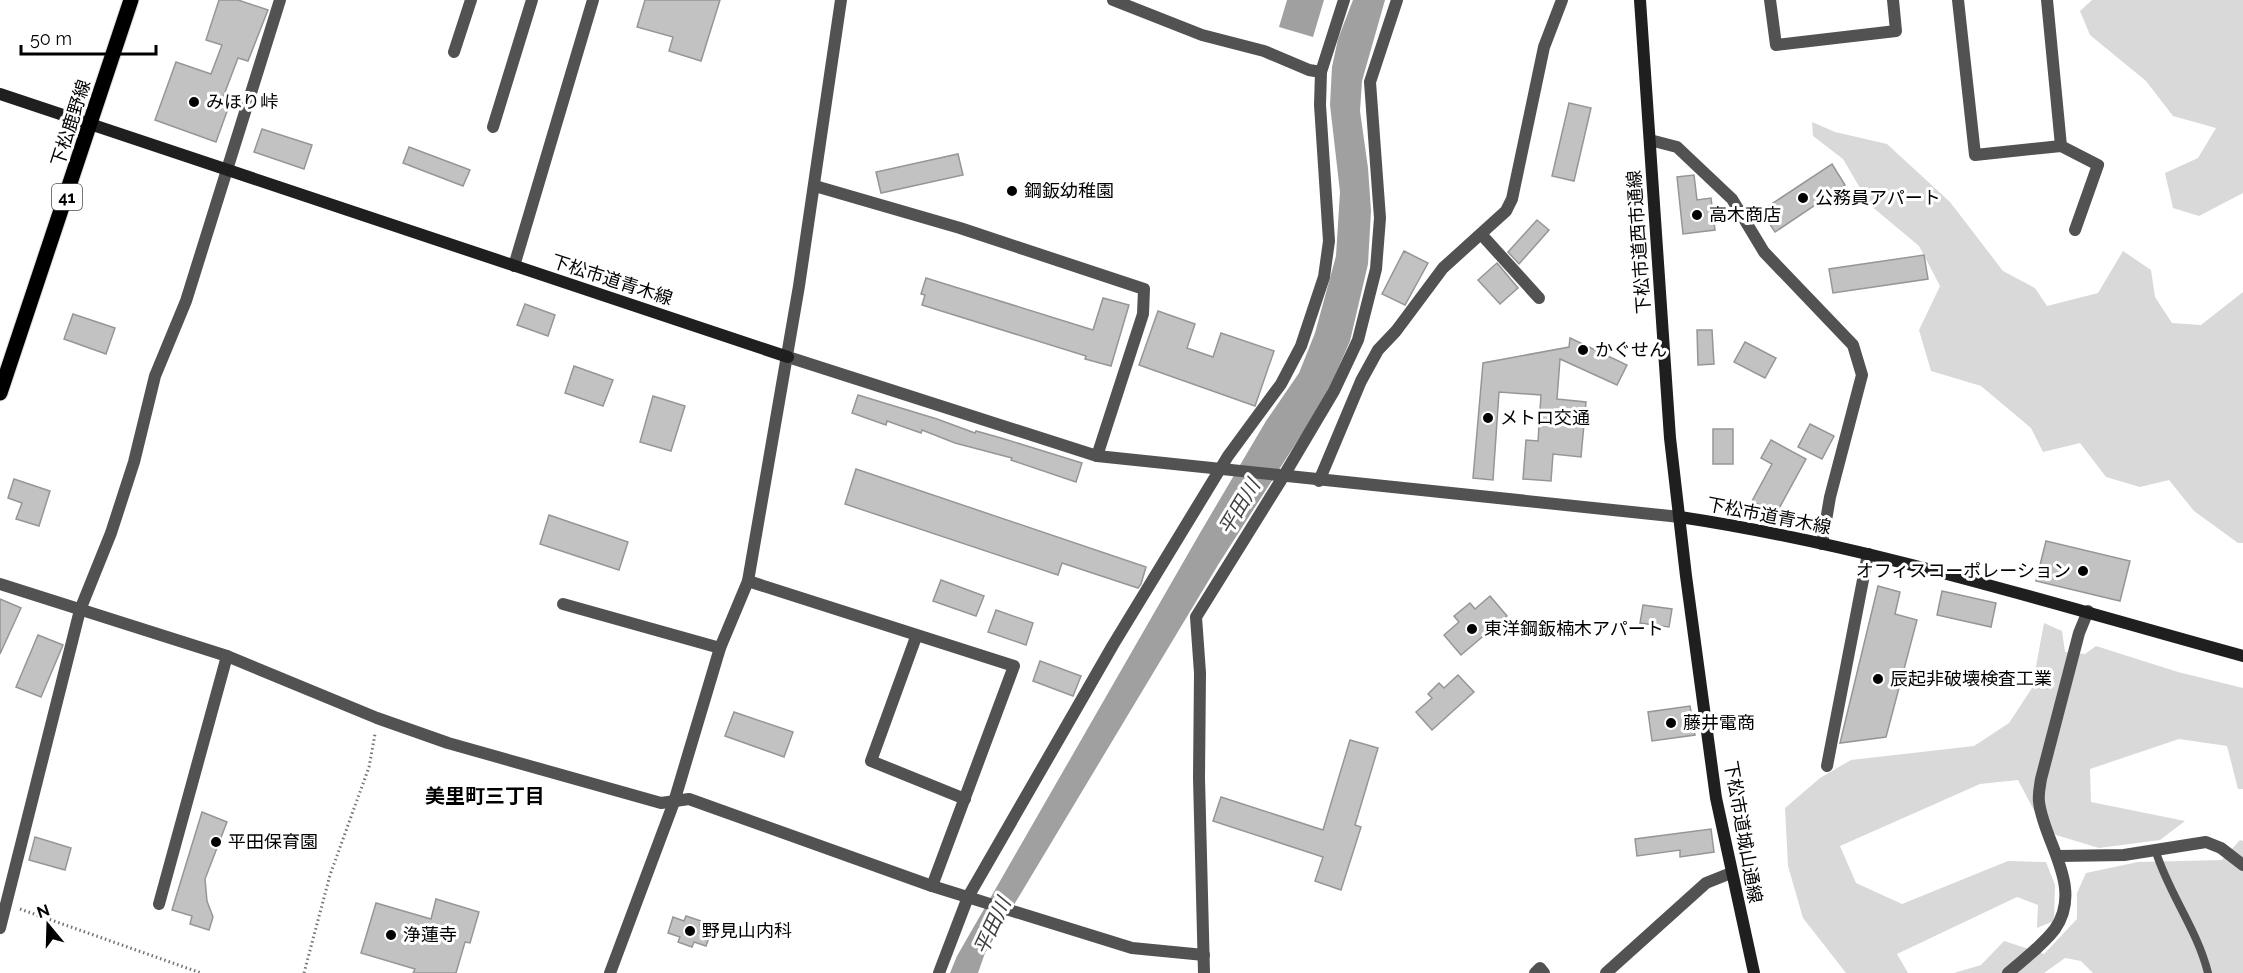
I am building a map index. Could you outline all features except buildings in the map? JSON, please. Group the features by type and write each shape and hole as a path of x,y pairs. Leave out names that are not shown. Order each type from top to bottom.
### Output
{"main road":[{"name":"下松鹿野線","path":"0,393 92,125 131,0"}],"street":[{"path":"0,928 80,610 111,533 134,462 155,376 186,302 280,0"},
{"path":"454,52 471,0"},
{"path":"494,128 532,0"},
{"path":"514,266 593,0"},
{"path":"610,973 674,802 720,648 748,581 788,357 841,0"},
{"path":"1113,0 1202,35 1264,51 1309,70 1321,72"},
{"path":"939,973 972,898 1113,645 1281,384 1301,346 1324,277 1329,241 1320,105 1321,72 1344,0"},
{"path":"1204,973 1199,778 1200,673 1196,617 1334,391 1358,340 1376,269 1380,218 1370,82 1397,0"},
{"path":"1319,481 1361,381 1378,350 1396,331 1433,278 1506,211 1512,199 1544,47 1562,0"},
{"name":"下松市道西市通線","path":"1640,0 1670,438 1680,517"},
{"path":"1770,0 1776,45 1896,32 1893,0"},
{"path":"1958,0 1975,155 2061,146 2098,165 2075,230"},
{"path":"2047,0 2061,146"},
{"name":"下松市道青木線","path":"0,94 788,357 1097,456 1280,477 1680,517 1822,544 1965,577 2243,656"},
{"path":"1650,140 1677,147 1732,199 1764,252 1853,345 1862,375 1830,497 1822,544"},
{"path":"815,186 960,228 1144,289 1143,314 1097,456"},
{"path":"1480,234 1539,298"},
{"name":"下松市道城山通線","path":"1680,517 1716,798 1754,973"},
{"path":"1827,766 1868,554"},
{"path":"748,581 916,637 1014,666 932,886"},
{"path":"0,584 227,656 377,717 448,743 661,803 689,799 932,886 1132,948 1204,955"},
{"path":"563,604 720,648"},
{"path":"2008,973 2042,943 2062,916 2066,891 2058,856 2039,801 2040,778 2079,633 2088,611"},
{"path":"916,637 871,761 965,799"},
{"path":"159,904 227,656"},
{"path":"2058,856 2156,852 2206,842 2221,848 2243,865"},
{"path":"1606,973 1706,883 1731,873"},
{"path":"1535,973 1540,968 1544,973"}],"lane":[{"path":"2156,852 2170,889 2192,927 2208,973"}],"path":[{"path":"304,973 330,875 369,767 377,717"},
{"path":"7,905 201,973"}],"shaded area":[{"path":"2092,0 2243,0 2243,193 2199,216 2173,208 2165,173 2198,158 2216,128 2173,116 2146,81 2090,35 2080,11"},
{"path":"1812,122 1835,132 1887,144 1950,202 2003,271 2035,288 2047,306 2098,293 2123,251 2151,270 2155,297 2172,323 2201,325 2243,292 2243,543 2238,543 2194,511 2169,480 2140,487 2106,477 2080,443 2043,452 2031,428 1981,386 1931,371 1919,330 1940,286 1919,246 1870,205 1843,159 1813,136"},
{"path":"2044,623 2062,631 2065,652 2085,654 2096,646 2178,672 2243,688 2243,789 2238,789 2227,746 2179,739 2090,769 2091,802 2185,821 2160,840 2099,848 2056,835 2037,816 2018,780 1980,784 1840,846 1856,883 1902,904 2008,861 2046,862 2055,885 2054,921 2037,928 2038,905 2017,897 1897,954 1908,973 1846,973 1803,918 1788,866 1785,808 1820,778 1851,760 1974,746 2009,723 2032,688"},
{"path":"2240,840 2243,841 2243,973 2093,973 2081,961 2065,958 2044,973 1954,973 1981,965 2004,941 2044,954 2077,919 2077,893 2086,873 2138,862 2222,860"}],"water":[{"path":"1287,0 1324,0 1313,37 1279,27"},
{"name":"平田川","path":"1353,0 1385,0 1362,81 1360,111 1371,211 1368,264 1350,341 1326,396 1218,565 985,953 978,973 950,973 957,956 1200,533 1266,421 1299,373 1315,333 1336,256 1340,192 1330,105 1332,67 1338,39"}],"place":[{"name":"みほり峠","path":"194,102"},
{"name":"鋼鈑幼稚園","path":"1012,191"},
{"name":"公務員アパート","path":"1803,198"},
{"name":"高木商店","path":"1697,215"},
{"name":"かぐせん","path":"1583,350"},
{"name":"メトロ交通","path":"1488,418"},
{"name":"オフィスコーポレーション","path":"2083,571"},
{"name":"東洋鋼鈑楠木アパート","path":"1472,629"},
{"name":"辰起非破壊検査工業","path":"1878,679"},
{"name":"藤井電商","path":"1671,723"},
{"name":"平田保育園","path":"216,842"},
{"name":"野見山内科","path":"690,931"},
{"name":"浄蓮寺","path":"391,935"}],"district":[{"name":"美里町三丁目","path":"485,796"}]}
